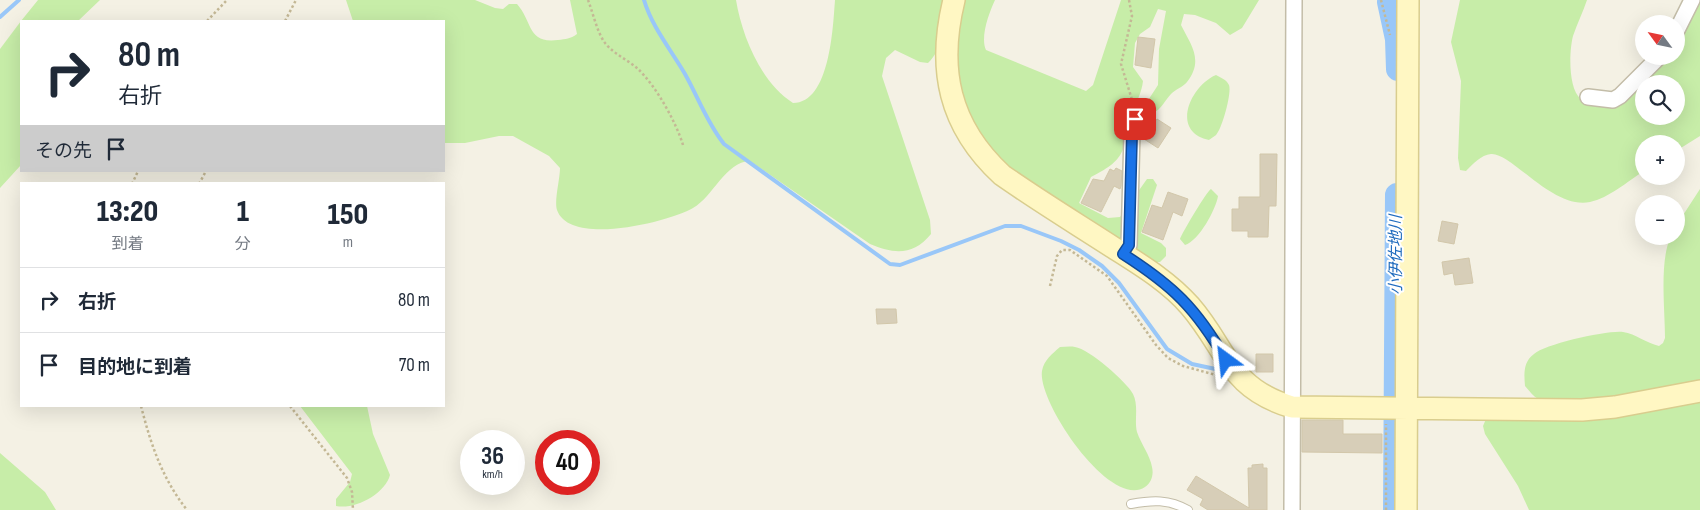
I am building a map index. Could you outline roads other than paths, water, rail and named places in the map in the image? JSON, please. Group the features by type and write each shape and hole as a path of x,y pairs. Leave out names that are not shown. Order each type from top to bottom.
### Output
{"street":[{"path":"954,0 947,48 948,73 958,119 970,140 985,159 1002,175 1165,282 1188,304 1207,328 1234,372 1261,395 1292,407 1395,410 1590,409 1700,392"},
{"path":"1292,510 1294,0"},
{"path":"1406,510 1395,410 1408,0"},
{"path":"1684,15 1692,0"},
{"path":"1588,97 1613,100 1620,96 1651,65"},
{"path":"1123,254 1129,245 1132,133 1137,114"}],"lane":[{"path":"1131,504 1160,500 1188,510"}],"waterway":[{"path":"0,17 19,0"},
{"path":"644,0 657,29 685,74 708,119 724,144 890,264 900,265 1005,226 1021,226 1061,241 1079,250 1102,266 1119,283 1167,349 1192,364 1220,370"},
{"name":"小伊佐地川","path":"1389,2 1397,39 1398,69"},
{"name":"小伊佐地川","path":"1395,510 1397,195"}]}
